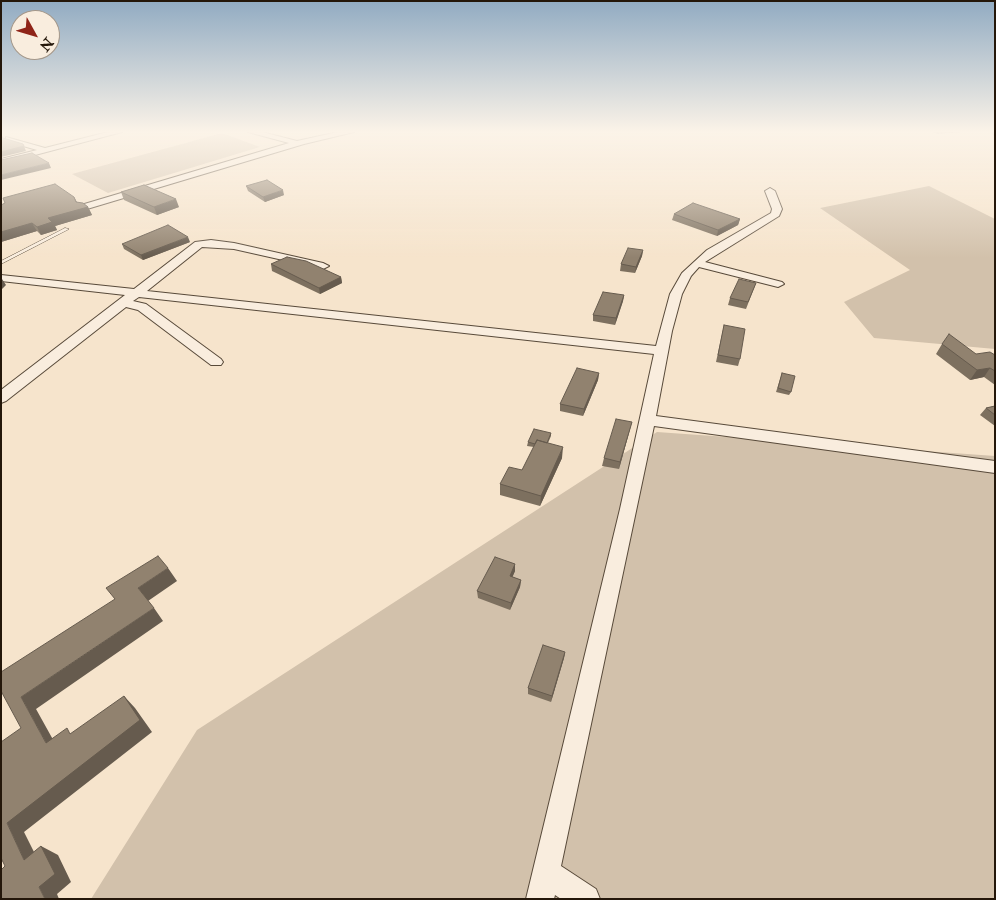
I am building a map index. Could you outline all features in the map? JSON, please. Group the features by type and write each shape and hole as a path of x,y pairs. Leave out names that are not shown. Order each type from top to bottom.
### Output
{"street":[{"path":"84,207 194,174"},
{"path":"586,899 543,886 676,294 686,275 697,263 740,234 774,216 777,209 770,191"},
{"path":"1,398 195,246 223,244 323,266"},
{"path":"697,263 778,284"},
{"path":"1,278 662,351"},
{"path":"124,303 142,307 216,362"},
{"path":"648,420 995,467"}],"lane":[{"path":"1,263 67,229"}],"shaded area":[{"path":"72,174 171,174 108,193"},
{"path":"929,186 995,219 995,349 874,338 844,302 910,270 820,208"},
{"path":"657,432 995,456 995,899 91,899 197,730"}],"building":[{"path":"267,180 283,190 263,197 246,186"},
{"path":"55,184 74,197 76,202 83,203 88,207 48,218 52,222 37,227 32,223 1,232 1,205 5,203 3,198"},
{"path":"144,185 176,199 154,207 121,192"},
{"path":"693,203 740,219 718,230 674,214"},
{"path":"168,225 188,237 141,255 122,244"},
{"path":"628,248 643,250 636,267 621,264"},
{"path":"287,257 306,261 341,277 319,288 271,264"},
{"path":"739,279 756,283 748,302 730,298"},
{"path":"603,292 624,295 616,318 593,315"},
{"path":"724,325 745,329 740,359 718,355"},
{"path":"949,334 976,354 990,352 995,355 995,371 990,368 977,370 942,344"},
{"path":"577,368 599,373 584,409 560,404"},
{"path":"782,373 795,376 791,392 778,388"},
{"path":"995,406 995,415 986,408"},
{"path":"616,419 632,422 620,462 604,458"},
{"path":"534,429 551,433 547,443 537,440 535,444 528,442"},
{"path":"537,440 563,447 541,496 500,484 509,467 522,470"},
{"path":"158,556 168,568 138,588 154,608 21,697 46,743 67,728 70,734 124,696 140,720 7,823 24,860 41,846 55,874 39,887 45,899 1,899 1,870 5,866 1,858 1,742 21,728 1,691 1,672 115,599 106,588"},
{"path":"495,557 515,564 510,576 521,580 511,603 477,591"},
{"path":"543,645 565,652 552,696 528,688"}]}
